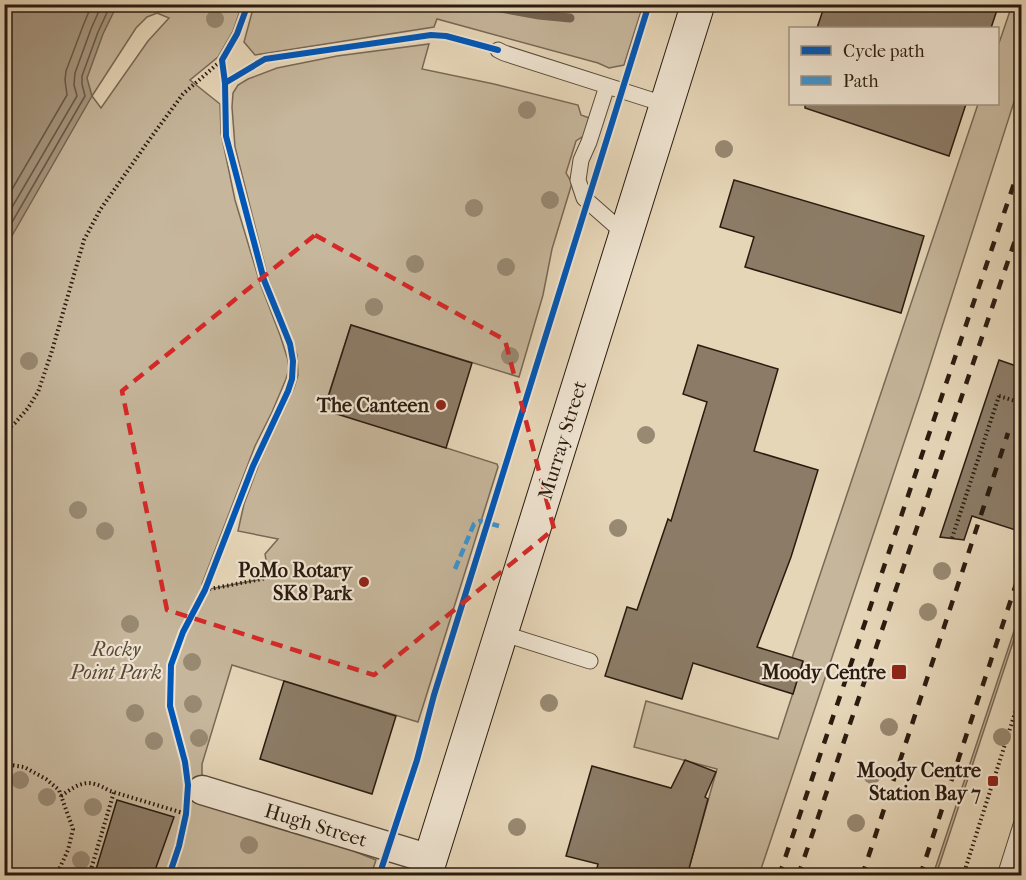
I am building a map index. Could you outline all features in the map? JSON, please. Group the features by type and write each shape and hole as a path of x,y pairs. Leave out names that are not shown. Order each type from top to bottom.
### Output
{"main road":[{"name":"Murray Street","path":"427,867 699,4"}],"street":[{"name":"Hugh Street","path":"194,797 427,867"}],"lane":[{"path":"498,50 667,105"},
{"path":"607,86 581,160 578,180 584,198 626,235"},
{"path":"501,633 590,661"},
{"path":"1005,876 1022,822"}],"path":[{"path":"4,432 28,408 38,392 84,240 100,210 183,94 227,53"},
{"path":"222,60 224,71"},
{"path":"952,538 999,396 1022,403"},
{"path":"205,590 267,578"},
{"path":"200,601 209,580"},
{"path":"963,876 1022,691"},
{"path":"4,764 24,767 46,779 59,790 73,829 68,850 56,876"},
{"path":"61,796 85,782 186,814"},
{"path":"89,876 114,792"},
{"path":"184,825 186,814 194,797"}],"highlighted area":[{"path":"315,235 505,340 554,529 374,675 167,610 122,391"}],"green space":[{"path":"254,4 643,5 624,65 609,68 437,19 434,27 255,55 244,42"},
{"name":"Rocky Point Park","path":"5,5 242,5 233,31 218,57 190,80 220,104 221,133 235,200 289,369 272,412 255,446 202,584 205,590 267,578 265,554 278,539 238,531 244,504 260,461 298,375 297,355 268,278 235,147 232,107 233,93 238,85 277,68 337,56 429,44 422,69 578,105 581,115 592,119 588,133 576,141 566,173 572,183 552,249 543,295 519,377 351,325 324,409 497,464 498,467 418,722 232,665 202,764 202,790 376,860 371,875 5,876","holes":["157,13 169,18 148,41 101,108 92,96 136,28 147,17"]},
{"path":"1012,5 1021,5 1021,80 923,386 759,875 687,875 717,769 634,747 646,701 778,739 803,662 792,658 978,105 999,105 999,43"},
{"path":"1021,610 1021,618 936,875 933,875"}],"water":[{"path":"5,4 117,5 103,34 87,78 92,96 5,248"}],"building":[{"path":"825,4 999,4 991,27 817,27"},
{"path":"805,105 966,105 949,156 805,108"},
{"path":"734,180 924,236 901,313 745,267 754,237 720,227"},
{"path":"351,325 472,363 446,448 324,410"},
{"path":"698,345 778,369 754,451 818,470 791,557 757,647 803,661 793,694 693,663 682,699 605,676 627,607 637,610 668,519 671,521 707,402 683,394"},
{"path":"999,360 1022,368 1022,532 972,516 964,540 940,537"},
{"path":"284,681 396,716 372,794 260,759"},
{"path":"685,760 716,772 705,797 708,799 687,876 595,876 598,864 566,856 592,766 671,788"},
{"path":"117,800 174,817 153,876 94,876"}],"waterway":[{"path":"478,4 570,18"}],"railway":[{"path":"779,876 1022,160"},
{"path":"798,876 1022,220"},
{"path":"862,876 1008,433"},
{"path":"920,876 1022,566"}],"marked path":[{"path":"455,569 474,524 480,521 499,526"}],"cycle path":[{"path":"169,876 186,814 188,785 185,762 170,706 171,665 183,632 205,590 253,466 292,379 293,361 290,344 264,280 226,136 222,60 237,34 248,4"},
{"path":"379,876 417,760 434,695 649,4"},
{"path":"225,83 265,59 431,35 446,36 498,50"}],"place":[{"name":"The Canteen","path":"441,405"},
{"name":"PoMo Rotary SK8 Park","path":"364,582"},
{"name":"Moody Centre","path":"899,672"},
{"name":"Moody Centre Station Bay 7","path":"993,781"}]}
